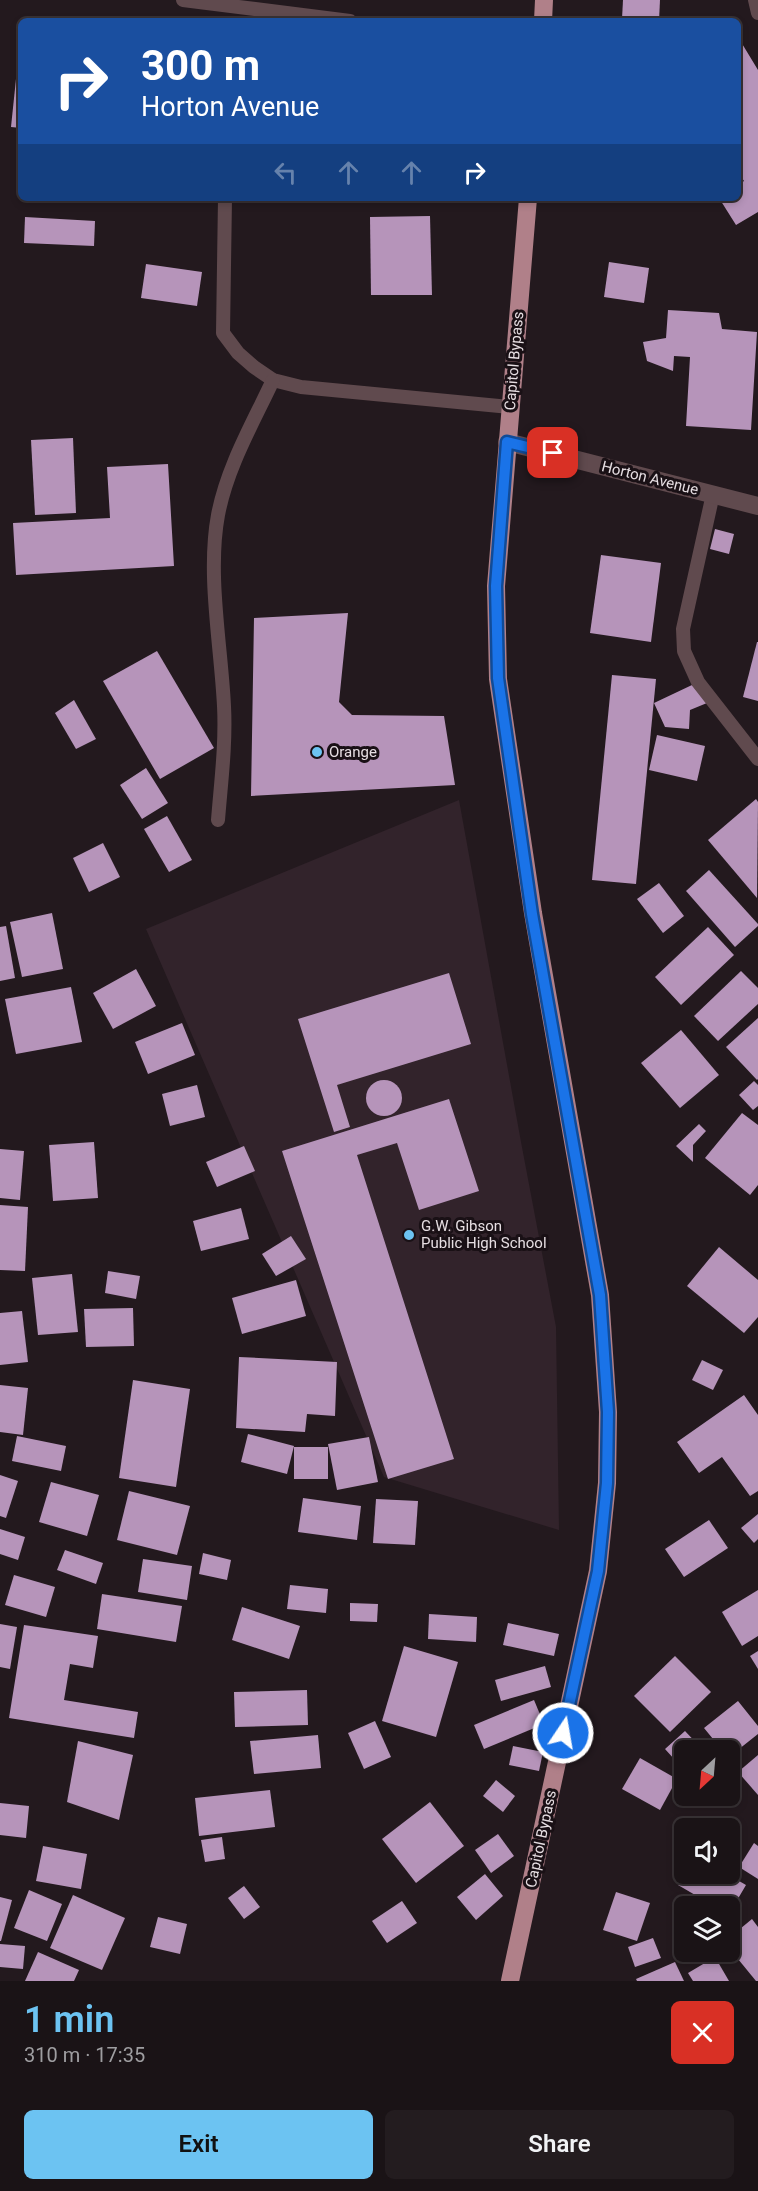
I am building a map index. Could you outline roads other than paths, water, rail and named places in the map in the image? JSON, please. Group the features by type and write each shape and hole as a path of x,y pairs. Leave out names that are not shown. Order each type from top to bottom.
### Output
{"highway":[{"path":"543,18 544,0"},
{"name":"Capitol Bypass","path":"510,1981 598,1571 607,1483 608,1412 600,1295 532,914 498,678 496,586 528,201"}],"street":[{"name":"Horton Avenue","path":"507,442 758,506"}],"lane":[{"path":"183,0 326,18"},
{"path":"755,0 758,13"},
{"path":"225,201 223,333 238,353 254,367 273,380 301,387 510,407"},
{"path":"218,820 225,725 214,561 216,532 221,504 236,458 273,380"},
{"path":"713,494 683,629 684,651 698,682 758,759"}],"place":[{"name":"Orange","path":"317,752"},
{"name":"G.W. Gibson Public High School","path":"409,1235"}]}
